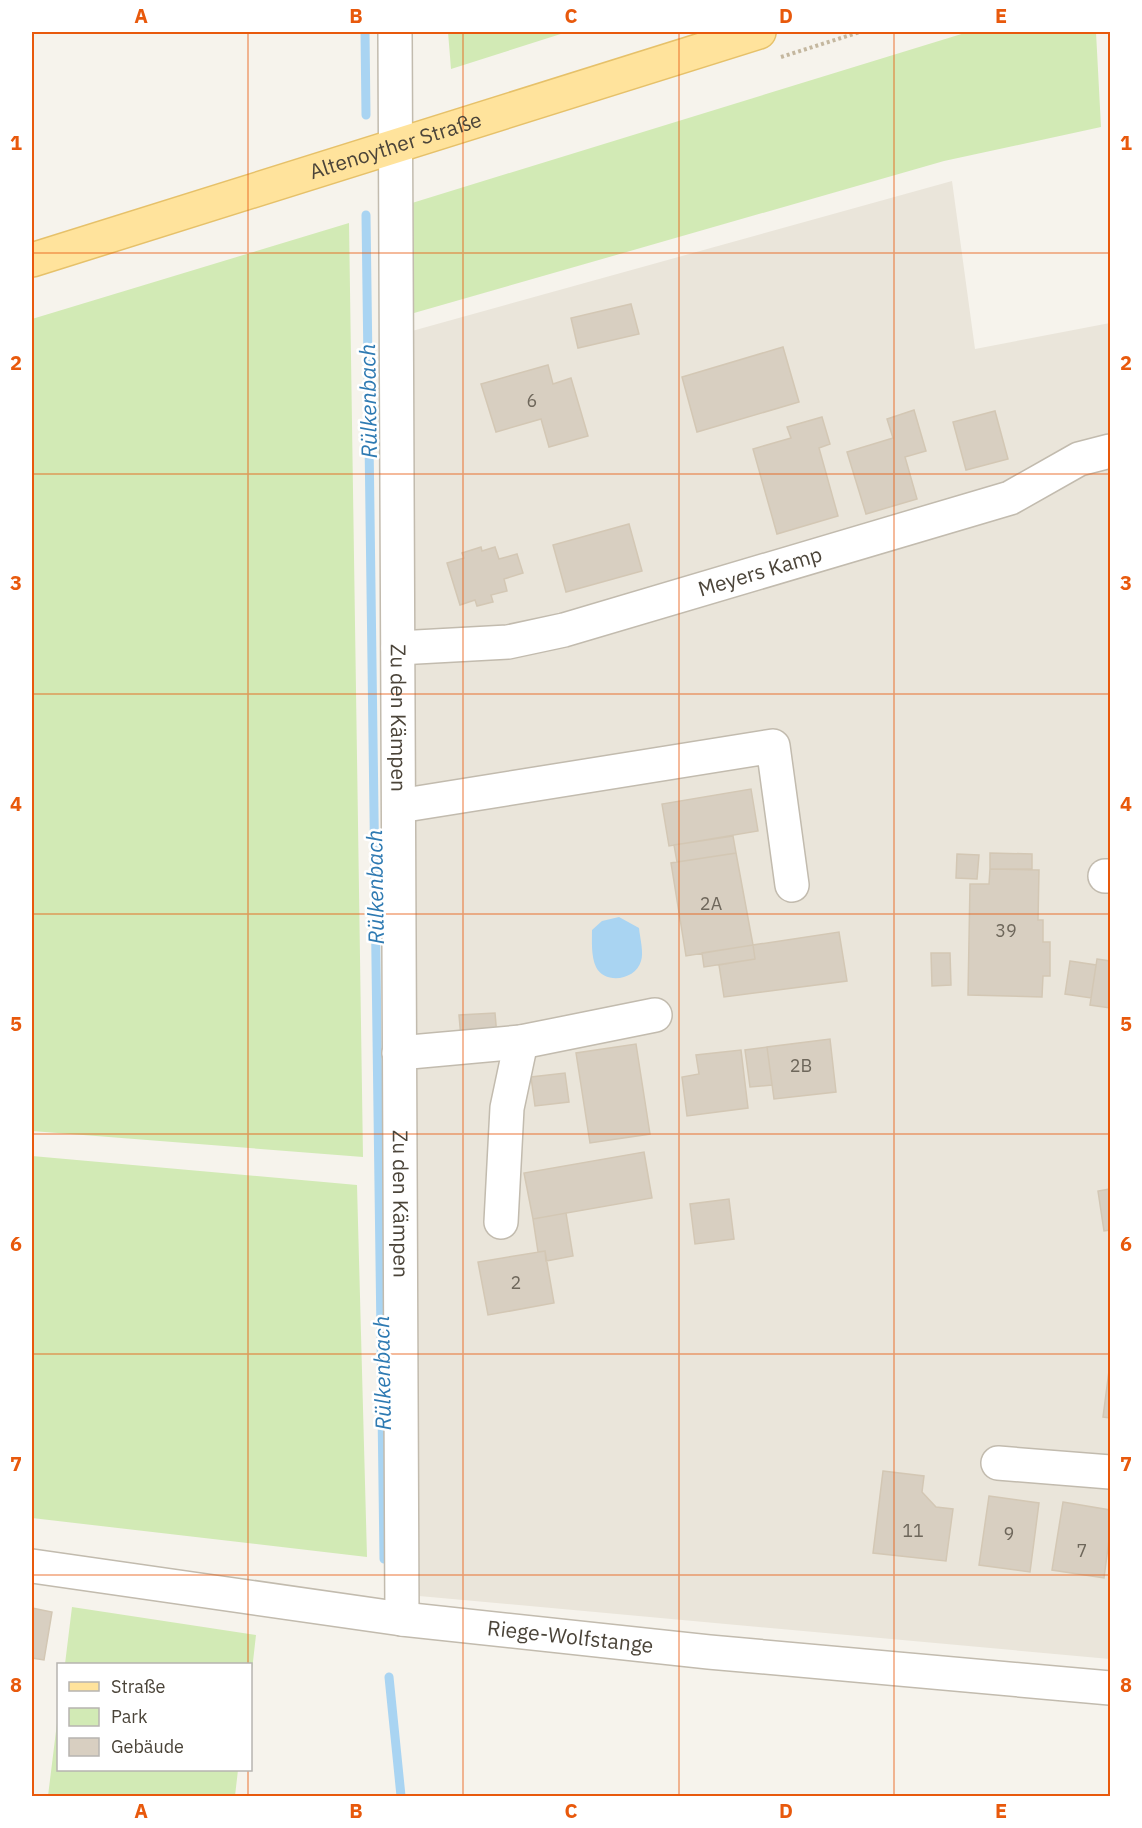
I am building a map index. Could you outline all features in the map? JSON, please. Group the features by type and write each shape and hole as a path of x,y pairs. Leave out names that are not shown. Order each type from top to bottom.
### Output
{"main road":[{"name":"Altenoyther Straße","path":"32,260 759,32"}],"street":[{"name":"Zu den Kämpen","path":"395,32 402,1619"},
{"name":"Meyers Kamp","path":"398,648 508,642 564,630 1010,498 1079,459 1110,451"},
{"path":"399,806 773,746 792,885"},
{"path":"399,1053 521,1042 655,1015"},
{"path":"501,1222 507,1108 521,1042"},
{"path":"998,1463 1110,1472"},
{"name":"Riege-Wolfstange","path":"32,1566 402,1619 709,1652 1110,1688"}],"shaded area":[{"path":"952,181 975,349 1110,323 1110,1659 419,1596 412,331"}],"green space":[{"path":"448,32 567,32 451,69"},
{"path":"968,32 1096,32 1101,127 944,161 414,313 412,203"},
{"path":"349,223 363,1157 32,1131 32,319"},
{"path":"32,1156 357,1185 367,1557 32,1518"},
{"path":"72,1607 256,1635 252,1670 252,1663 65,1663"},
{"path":"57,1723 57,1771 238,1771 235,1796 48,1796"}],"water":[{"path":"619,917 639,928 642,958 633,972 627,976 613,978 600,973 594,963 592,930 602,921"}],"building":[{"path":"631,304 639,334 578,348 571,318"},
{"path":"783,347 799,402 697,432 682,377"},
{"path":"548,365 553,384 571,378 588,436 549,447 541,419 496,432 481,384"},
{"path":"914,410 926,451 905,457 917,499 866,514 847,452 893,438 887,419"},
{"path":"995,411 1008,459 966,470 953,422"},
{"path":"822,417 830,444 819,448 838,516 777,534 753,449 791,438 787,427"},
{"path":"629,524 642,571 566,592 553,545"},
{"path":"481,547 482,551 495,547 499,559 517,554 523,573 504,579 507,591 491,595 493,602 477,606 475,600 460,605 447,563 464,558 462,553"},
{"path":"751,789 758,831 669,846 662,804"},
{"path":"733,836 736,853 677,862 674,845"},
{"path":"736,853 753,945 686,956 671,863"},
{"path":"990,853 1032,854 1032,869 990,869"},
{"path":"957,854 979,855 977,879 956,878"},
{"path":"990,869 1039,870 1038,920 1043,920 1043,942 1050,942 1050,976 1043,976 1042,997 968,995 970,884 989,884"},
{"path":"839,932 847,981 724,997 719,965 755,959 753,945"},
{"path":"753,945 755,959 704,967 702,953"},
{"path":"931,953 950,953 951,985 932,986"},
{"path":"1097,959 1110,961 1110,1008 1090,1005"},
{"path":"1070,961 1096,965 1091,998 1065,994"},
{"path":"495,1013 497,1036 461,1038 459,1015"},
{"path":"830,1039 836,1092 774,1099 767,1047"},
{"path":"636,1044 650,1134 590,1143 576,1053"},
{"path":"767,1047 772,1085 750,1087 745,1050"},
{"path":"741,1050 748,1108 687,1116 682,1077 699,1074 696,1055"},
{"path":"565,1073 569,1102 535,1106 531,1077"},
{"path":"644,1152 652,1198 533,1219 524,1173"},
{"path":"1110,1189 1110,1230 1104,1231 1098,1191"},
{"path":"729,1199 734,1239 695,1244 690,1204"},
{"path":"566,1213 573,1256 546,1261 545,1251 538,1252 533,1219"},
{"path":"545,1251 554,1303 488,1315 478,1262"},
{"path":"1110,1363 1110,1418 1103,1417"},
{"path":"883,1471 924,1476 922,1492 936,1507 953,1509 946,1561 873,1553"},
{"path":"989,1496 1039,1503 1030,1572 979,1565"},
{"path":"1063,1502 1110,1510 1110,1532 1104,1578 1052,1570"},
{"path":"32,1608 52,1612 44,1660 32,1658"}],"waterway":[{"name":"Rülkenbach","path":"365,32 366,115"},
{"name":"Rülkenbach","path":"366,215 384,1559"},
{"name":"Rülkenbach","path":"389,1677 401,1796"}]}
